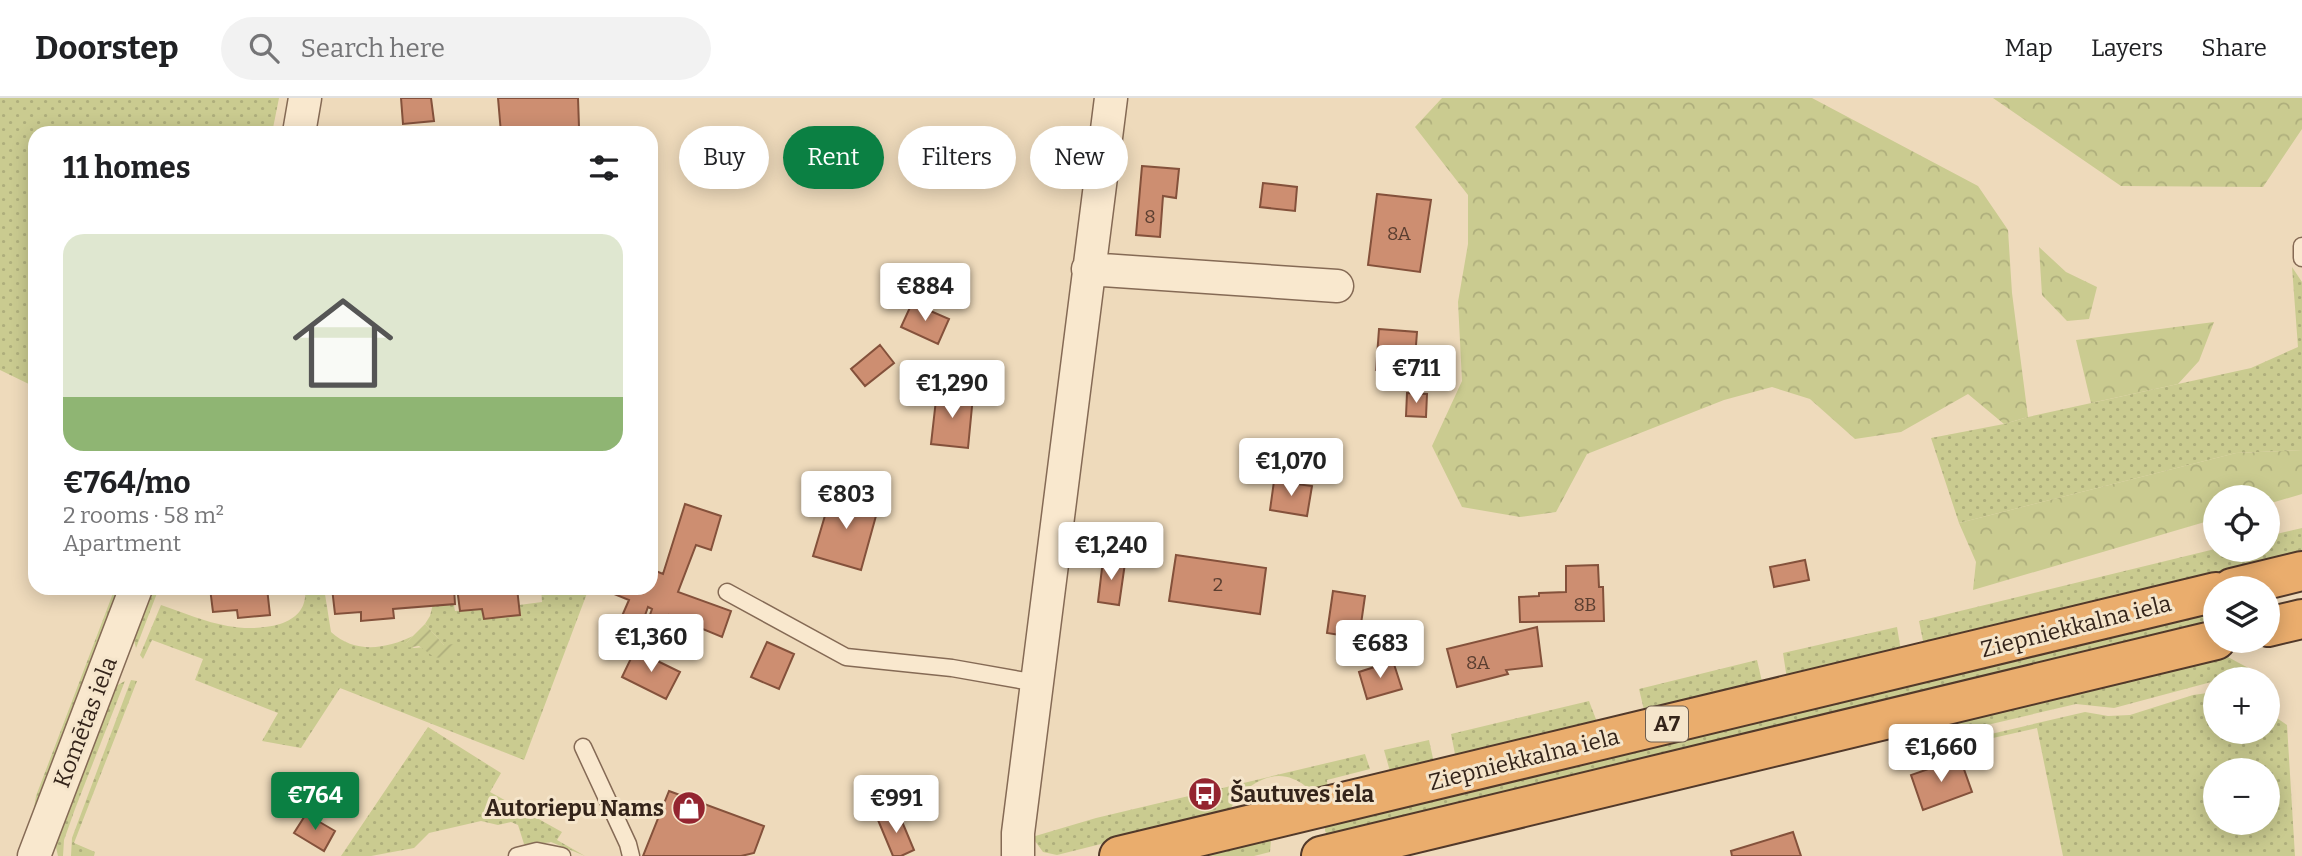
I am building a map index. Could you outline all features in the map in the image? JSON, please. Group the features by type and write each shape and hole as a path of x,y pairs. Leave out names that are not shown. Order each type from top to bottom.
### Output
{"highway":[{"path":"2280,576 2302,571"},
{"path":"2302,585 2298,599 2302,613"},
{"name":"Ziepniekkalna iela","path":"1119,856 2203,595"},
{"path":"2280,624 2302,619"},
{"name":"Ziepniekkalna iela","path":"1321,856 1384,849 2203,643"},
{"path":"1291,816 1302,824 1308,838 1306,856"}],"street":[{"path":"300,126 305,98"},
{"path":"1018,856 1018,833 1111,98"},
{"path":"1088,269 1336,286"},
{"name":"Komētas iela","path":"34,856 133,595"}],"lane":[{"path":"727,592 846,657 952,668 1037,683"},
{"path":"583,747 631,856"},
{"path":"517,856 537,851 562,856"}],"green space":[{"path":"0,98 279,98 273,126 28,126 28,384 0,370"},
{"path":"1442,98 1812,98 1978,186 2008,230 2012,293 2028,417 2004,424 1968,394 1901,432 1855,439 1810,399 1772,387 1724,400 1587,454 1556,512 1520,517 1462,507 1432,446 1462,381 1458,302 1468,244 1468,195 1415,127"},
{"path":"1993,98 2302,98 2302,129 2263,187 2121,186"},
{"path":"2039,247 2066,272 2097,287 2089,319 2067,321 2042,295"},
{"path":"2292,267 2302,282 2302,450 2236,453 1959,523 1931,438 2251,368 2298,347"},
{"path":"2214,322 2199,361 2178,384 2091,403 2076,340"},
{"path":"2302,450 2302,494 2280,500 2280,485 2203,485 2203,523 1973,590 1976,562 1959,523 2236,453"},
{"path":"2302,528 2302,555 2280,560 2280,533"},
{"path":"2203,552 2203,562 2273,562 2215,576 2203,576 2203,579 1924,646 1919,621"},
{"path":"112,595 120,595 32,820 36,796"},
{"path":"146,595 156,595 136,648 133,636"},
{"path":"304,595 325,595 331,632 350,644 382,646 413,636 406,643 414,648 444,645 425,624 434,600 441,595 452,595 455,611 482,609 484,619 519,605 542,602 542,595 586,595 524,760 340,688 301,748 262,741 278,713 195,680 203,659 152,640 143,659 140,655 161,605 219,624 249,628 280,624 292,619 300,611"},
{"path":"2203,611 2203,628 1328,836 1325,826"},
{"path":"425,624 444,645 454,644 456,650 447,659 434,657 419,646 405,648 406,643"},
{"path":"1897,627 1901,651 1787,679 1783,653"},
{"path":"2214,656 2226,656 2247,667 2203,667 2203,684 2114,708 2076,704 1902,745 1896,743 1895,733"},
{"path":"1757,660 1763,686 1645,714 1639,689"},
{"path":"131,680 137,681 74,843 95,852 94,856 71,856 72,838"},
{"path":"125,681 64,840 63,856 58,856 54,839 114,687"},
{"path":"2203,694 2203,744 2280,744 2280,720 2287,725 2295,856 2063,856 2037,728 1904,758 1905,754 2085,712 2108,716 2130,715"},
{"path":"1589,701 1597,722 1456,759 1451,734"},
{"path":"428,727 501,773 490,792 562,832 557,840 585,856 551,842 527,846 518,825 511,822 498,825 481,821 429,833 414,848 371,856 341,856"},
{"path":"1429,740 1434,763 1391,775 1384,750"},
{"path":"1365,754 1370,769 1327,780 1328,792 1316,795 1296,780 1274,776 1247,789 1229,812 1057,855 1043,852 1032,837 1096,818"},
{"path":"1266,836 1271,840 1270,852 1254,856 1185,856"}],"building":[{"path":"401,98 431,98 434,121 403,124"},
{"path":"498,98 578,98 579,126 500,126"},
{"path":"1142,166 1179,169 1176,198 1163,196 1160,237 1136,235"},
{"path":"1263,183 1297,187 1295,211 1260,207"},
{"path":"1377,194 1431,200 1420,272 1368,265"},
{"path":"912,303 949,319 938,344 901,327"},
{"path":"1379,329 1417,332 1414,372 1376,370"},
{"path":"880,345 894,363 865,386 851,369"},
{"path":"937,391 973,396 968,448 931,444"},
{"path":"1407,393 1427,394 1426,417 1406,416"},
{"path":"1274,481 1312,486 1307,516 1270,510"},
{"path":"832,492 879,505 861,570 813,556"},
{"path":"685,504 721,516 711,550 696,545 678,592 731,611 722,637 669,615 662,632 646,626 652,609 648,607 642,624 622,616 629,600 617,595 658,595 658,572 663,574"},
{"path":"1176,555 1266,568 1260,614 1169,601"},
{"path":"1103,560 1125,563 1119,605 1098,602"},
{"path":"1805,560 1809,580 1774,587 1770,567"},
{"path":"1598,565 1599,587 1603,587 1604,621 1520,622 1519,597 1566,592 1566,566"},
{"path":"1333,591 1365,596 1359,638 1327,633"},
{"path":"211,595 268,595 270,615 238,618 237,610 213,612"},
{"path":"333,595 454,595 455,604 393,609 394,618 361,621 361,612 335,614"},
{"path":"458,595 518,595 520,615 484,619 482,609 460,611"},
{"path":"1537,627 1542,666 1506,670 1508,674 1457,687 1447,649"},
{"path":"767,642 794,654 779,689 751,677"},
{"path":"635,650 680,672 666,699 622,677"},
{"path":"1393,661 1402,689 1367,699 1359,672"},
{"path":"1960,758 1972,792 1923,810 1911,775"},
{"name":"Autoriepu Nams","path":"669,791 764,826 754,853 741,856 643,856"},
{"path":"898,812 914,850 901,856 893,856 878,820"},
{"path":"306,814 335,831 324,851 294,833"},
{"path":"1793,832 1801,856 1732,856 1731,851"}],"place":[{"name":"Šautuves iela","path":"1205,794"},
{"name":"Autoriepu Nams","path":"689,808"}]}
